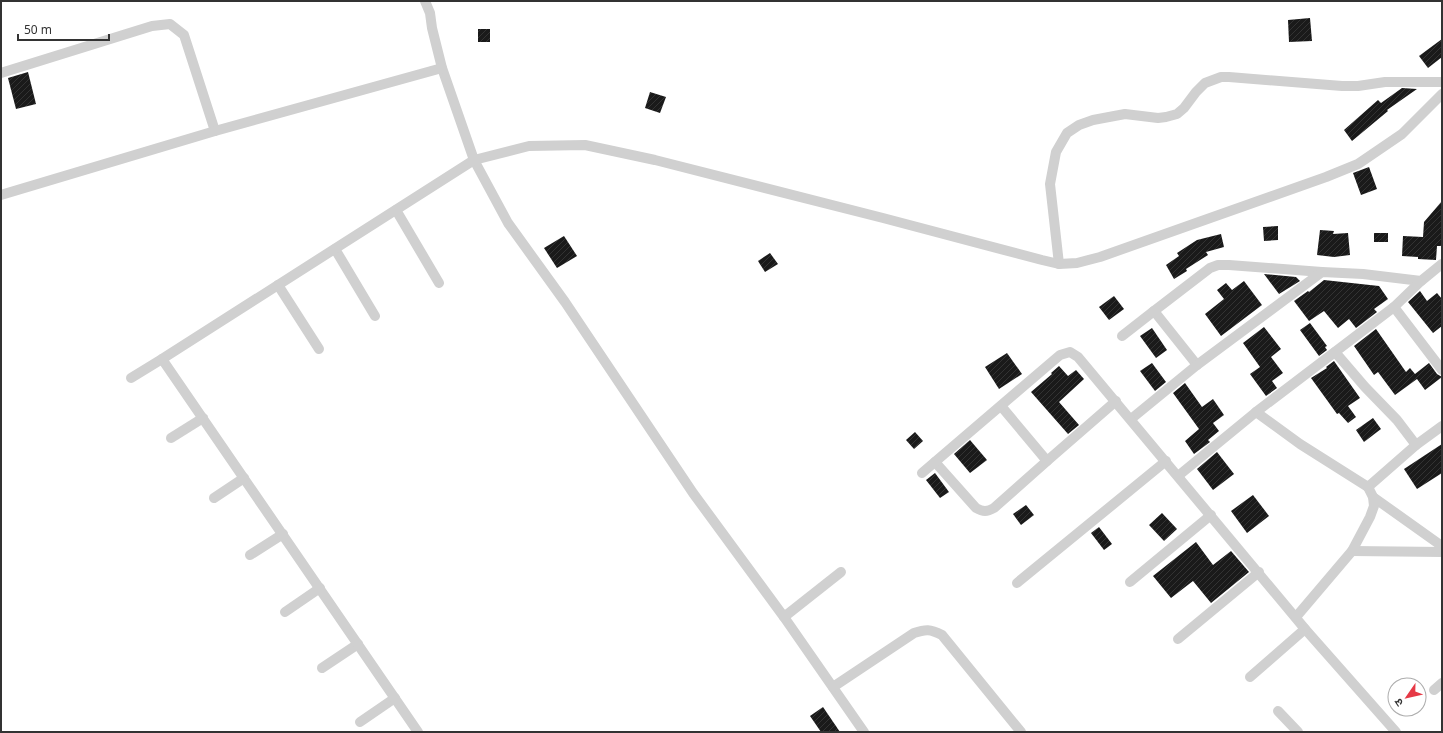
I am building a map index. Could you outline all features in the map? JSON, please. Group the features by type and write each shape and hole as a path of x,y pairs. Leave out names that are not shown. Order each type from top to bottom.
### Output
{"street":[{"path":"425,1 430,13 432,28 442,68 474,160 508,223 565,302 693,493 784,617 864,732"},
{"path":"1,73 152,26 170,24 184,35 215,131"},
{"path":"1,195 215,131 442,68"},
{"path":"1059,264 1050,184 1056,152 1067,133 1079,125 1093,120 1124,114 1158,118 1177,114 1205,83 1221,77 1229,76 1342,86 1358,86 1385,82 1442,82"},
{"path":"131,378 474,160 529,146 585,146 655,160 1059,264 1077,263 1100,257 1326,177 1358,164 1402,134 1442,94"},
{"path":"396,210 439,283"},
{"path":"335,249 375,316"},
{"path":"1178,476 1256,412 1394,307 1421,281 1442,264"},
{"path":"1122,336 1210,268 1218,266 1229,265 1363,274 1421,281"},
{"path":"1131,419 1196,365 1322,272"},
{"path":"278,285 319,349"},
{"path":"1394,307 1442,370"},
{"path":"1154,311 1196,365"},
{"path":"922,474 1060,355 1070,352 1078,357 1116,401 1305,629 1396,732"},
{"path":"1334,352 1396,420 1416,445"},
{"path":"162,359 418,732"},
{"path":"935,462 976,508 982,511 988,511 994,508 1116,401"},
{"path":"1001,406 1047,461"},
{"path":"1256,412 1300,444 1368,487 1373,497 1374,506 1370,517 1352,551 1296,617"},
{"path":"171,438 203,418"},
{"path":"1368,487 1416,445 1442,426"},
{"path":"1017,583 1166,461"},
{"path":"214,498 244,478"},
{"path":"1373,497 1439,547"},
{"path":"1130,582 1212,515"},
{"path":"250,555 283,534"},
{"path":"1352,551 1439,547"},
{"path":"784,617 842,572"},
{"path":"1178,639 1259,572"},
{"path":"285,612 320,588"},
{"path":"1250,677 1305,629"},
{"path":"833,687 914,633 925,630 933,631 942,635 1022,732"},
{"path":"322,668 358,644"},
{"path":"1434,690 1442,682"},
{"path":"360,722 395,698"},
{"path":"1278,711 1298,732"}],"building":[{"path":"1310,18 1312,41 1289,42 1288,20"},
{"path":"478,29 490,29 490,42 478,42"},
{"path":"1442,39 1442,57 1428,68 1419,56"},
{"path":"28,72 36,104 16,109 8,78"},
{"path":"1402,88 1417,89 1387,110 1388,111 1352,141 1344,130 1378,100 1381,103"},
{"path":"650,92 666,97 660,113 645,108"},
{"path":"1369,167 1377,189 1361,195 1353,173"},
{"path":"1442,201 1442,246 1437,246 1436,260 1402,256 1403,236 1423,237 1424,222"},
{"path":"1278,226 1278,240 1264,241 1263,227"},
{"path":"1320,230 1334,231 1333,234 1348,233 1350,255 1334,257 1317,255"},
{"path":"1374,233 1388,233 1388,242 1374,242"},
{"path":"1221,234 1224,247 1206,252 1208,255 1186,269 1187,271 1174,279 1166,265 1179,256 1177,253 1197,240"},
{"path":"564,236 577,256 557,268 544,248"},
{"path":"770,253 778,264 765,272 758,261"},
{"path":"1264,274 1296,277 1300,281 1279,294"},
{"path":"1324,280 1379,286 1388,299 1374,309 1377,312 1356,328 1349,319 1338,328 1324,311 1309,321 1294,301 1308,291 1309,292"},
{"path":"1244,281 1262,305 1221,336 1205,314 1224,299 1217,290 1226,283 1232,290"},
{"path":"1420,291 1427,301 1437,293 1442,299 1442,326 1433,333 1408,302"},
{"path":"1114,296 1124,309 1109,320 1099,307"},
{"path":"1310,323 1327,346 1325,347 1327,350 1319,356 1300,330"},
{"path":"1264,327 1281,349 1271,357 1283,373 1272,381 1277,388 1266,396 1250,374 1260,367 1243,343"},
{"path":"1152,328 1167,350 1156,358 1140,336"},
{"path":"1376,329 1406,372 1410,368 1415,374 1429,363 1437,374 1442,377 1425,390 1417,379 1395,395 1378,372 1374,375 1354,346"},
{"path":"1007,353 1022,374 999,389 985,367"},
{"path":"1334,361 1360,398 1348,406 1356,417 1348,423 1339,413 1337,414 1311,378 1327,368 1326,367"},
{"path":"1152,363 1166,382 1155,391 1140,371"},
{"path":"1059,366 1068,376 1076,370 1084,379 1059,402 1079,425 1068,434 1031,392"},
{"path":"1185,383 1202,407 1213,399 1224,415 1213,423 1219,431 1208,440 1210,442 1194,454 1185,441 1199,429 1173,393"},
{"path":"1373,418 1381,429 1364,442 1356,430"},
{"path":"915,432 923,441 914,449 906,440"},
{"path":"970,440 987,460 970,473 954,454"},
{"path":"1442,444 1442,473 1417,489 1404,469"},
{"path":"1217,452 1234,474 1213,490 1197,469"},
{"path":"935,473 949,492 940,498 926,480"},
{"path":"1253,495 1269,516 1247,533 1231,511"},
{"path":"1026,505 1034,515 1021,525 1013,514"},
{"path":"1162,513 1177,529 1164,541 1149,525"},
{"path":"1099,527 1112,544 1104,550 1091,533"},
{"path":"1196,542 1213,565 1231,551 1249,572 1211,603 1193,581 1171,598 1153,576"},
{"path":"823,707 840,732 821,732 810,716"}]}
